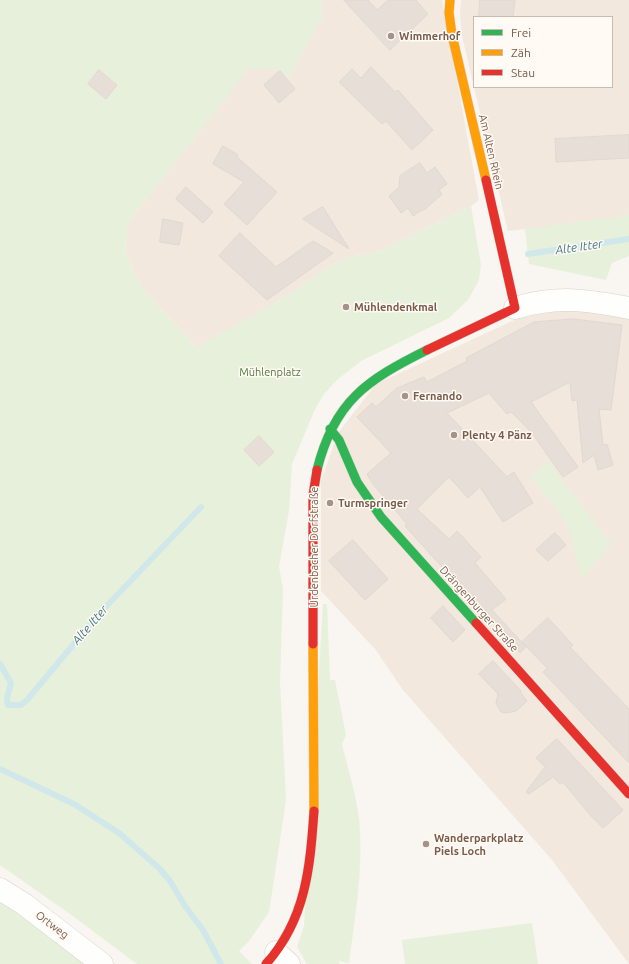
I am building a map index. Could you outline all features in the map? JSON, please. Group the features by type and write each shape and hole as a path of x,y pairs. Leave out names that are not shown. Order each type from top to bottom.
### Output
{"street":[{"name":"Am Alten Rhein","path":"450,0 449,13 452,35 515,308"},
{"name":"Urdenbacher Dorfstraße","path":"277,960 299,910 306,882 311,849 314,809 313,495 322,448 330,429 340,412 354,395 393,366 515,308 551,299 580,300 629,308"},
{"name":"Drängenburger Straße","path":"330,429 339,438 353,474 369,502 385,523 529,681 629,794"},
{"name":"Ortweg","path":"0,889 24,904 102,964"}],"shaded area":[{"path":"321,0 442,0 479,200 471,206 380,251 342,259 280,300 198,349 142,288 125,252 127,224 249,67 281,70 288,78 322,18"},
{"path":"461,0 629,0 629,217 508,231 474,88 613,88 613,16 473,16 473,83 462,36 460,14"},
{"path":"549,304 629,314 629,964 552,860 403,690 375,649 321,591 321,481 338,433 376,384"}],"green space":[{"name":"Mühlenplatz","path":"0,0 321,0 322,18 288,79 281,70 249,68 127,224 125,252 142,288 198,349 202,344 280,300 342,259 380,251 471,206 481,265 479,280 468,300 449,318 361,361 337,380 324,394 315,409 292,464 289,510 279,567 283,588 280,682 286,800 269,912 249,941 239,951 252,964 137,964 70,914 0,865"},
{"path":"629,215 629,256 612,263 606,280 529,264 525,229"},
{"path":"548,461 611,544 581,579 573,543 566,525 543,492 530,477"},
{"path":"323,604 327,604 330,680 335,680 346,735 342,744 358,810 360,873 349,963 339,961 339,964 307,964 297,947 304,926"},
{"path":"0,901 90,964 0,964"},
{"path":"532,923 538,964 405,964 402,940"}],"building":[{"name":"Wimmerhof","path":"344,0 368,0 377,10 388,0 416,0 428,14 390,50"},
{"path":"480,0 515,0 513,16 479,16"},
{"path":"371,67 395,92 398,90 433,130 412,150 386,121 382,124 339,82 352,69 361,78"},
{"path":"99,70 117,85 106,99 88,84"},
{"path":"280,71 295,89 279,103 264,85"},
{"path":"629,135 629,158 556,162 555,139"},
{"path":"223,146 238,155 237,157 277,192 247,225 224,204 244,182 213,164"},
{"path":"420,163 427,173 435,167 447,184 439,190 442,194 424,210 413,216 408,208 401,213 389,196 399,187 400,176"},
{"path":"186,187 213,212 203,223 176,199"},
{"path":"323,207 349,249 303,219"},
{"path":"163,219 183,223 179,245 160,242"},
{"path":"240,233 276,267 313,241 333,253 267,300 219,256"},
{"path":"574,319 622,325 611,410 599,409 603,445 607,444 613,465 598,470 594,455 583,463 577,400 572,401 570,382 531,402 578,467 563,477 532,433 511,412 507,414 489,393 447,413 507,477 514,472 533,503 503,522 480,487 468,498 449,477 417,509 449,539 457,531 481,557 475,563 506,599 492,610 526,647 520,653 405,526 407,524 373,484 367,474 391,453 357,417 372,403 376,407 397,388 424,377 427,382 467,361 466,358 534,322"},
{"path":"259,436 274,452 259,466 244,450"},
{"path":"555,533 566,545 548,561 536,550"},
{"path":"353,540 388,579 365,600 329,561"},
{"path":"443,606 465,630 453,642 431,618"},
{"path":"548,618 573,645 570,647 629,709 629,763 543,672 547,668 522,642"},
{"path":"493,661 521,691 520,692 527,701 516,711 506,713 501,712 496,703 498,694 479,674"},
{"path":"557,739 623,810 603,828 563,782 560,784 553,777 529,794 526,792 545,767 536,758"}],"waterway":[{"name":"Alte Itter","path":"528,254 629,239"},
{"name":"Alte Itter","path":"0,664 11,683 7,698 8,705 21,705 27,700 99,614 201,507"},
{"path":"0,769 74,804 119,833 159,868 170,881 185,906 203,930 221,964"}],"traffic: fast":[{"path":"317,470 324,446 333,426 343,410 356,395 370,383 387,372 427,350"},
{"path":"330,429 339,440 357,482 381,517 476,623"}],"traffic: slow":[{"path":"450,0 449,13 452,35 486,180"},
{"path":"313,644 314,811"}],"traffic: jam":[{"path":"427,350 515,308 486,180"},
{"path":"313,644 313,495 317,470"},
{"path":"476,623 629,794"},
{"path":"266,964 290,929 304,892 308,873 314,811"}],"place":[{"name":"Wimmerhof","path":"391,36"},
{"name":"Mühlendenkmal","path":"346,307"},
{"name":"Fernando","path":"405,396"},
{"name":"Plenty 4 Pänz","path":"454,435"},
{"name":"Turmspringer","path":"330,503"},
{"name":"Wanderparkplatz Piels Loch","path":"426,844"}]}
